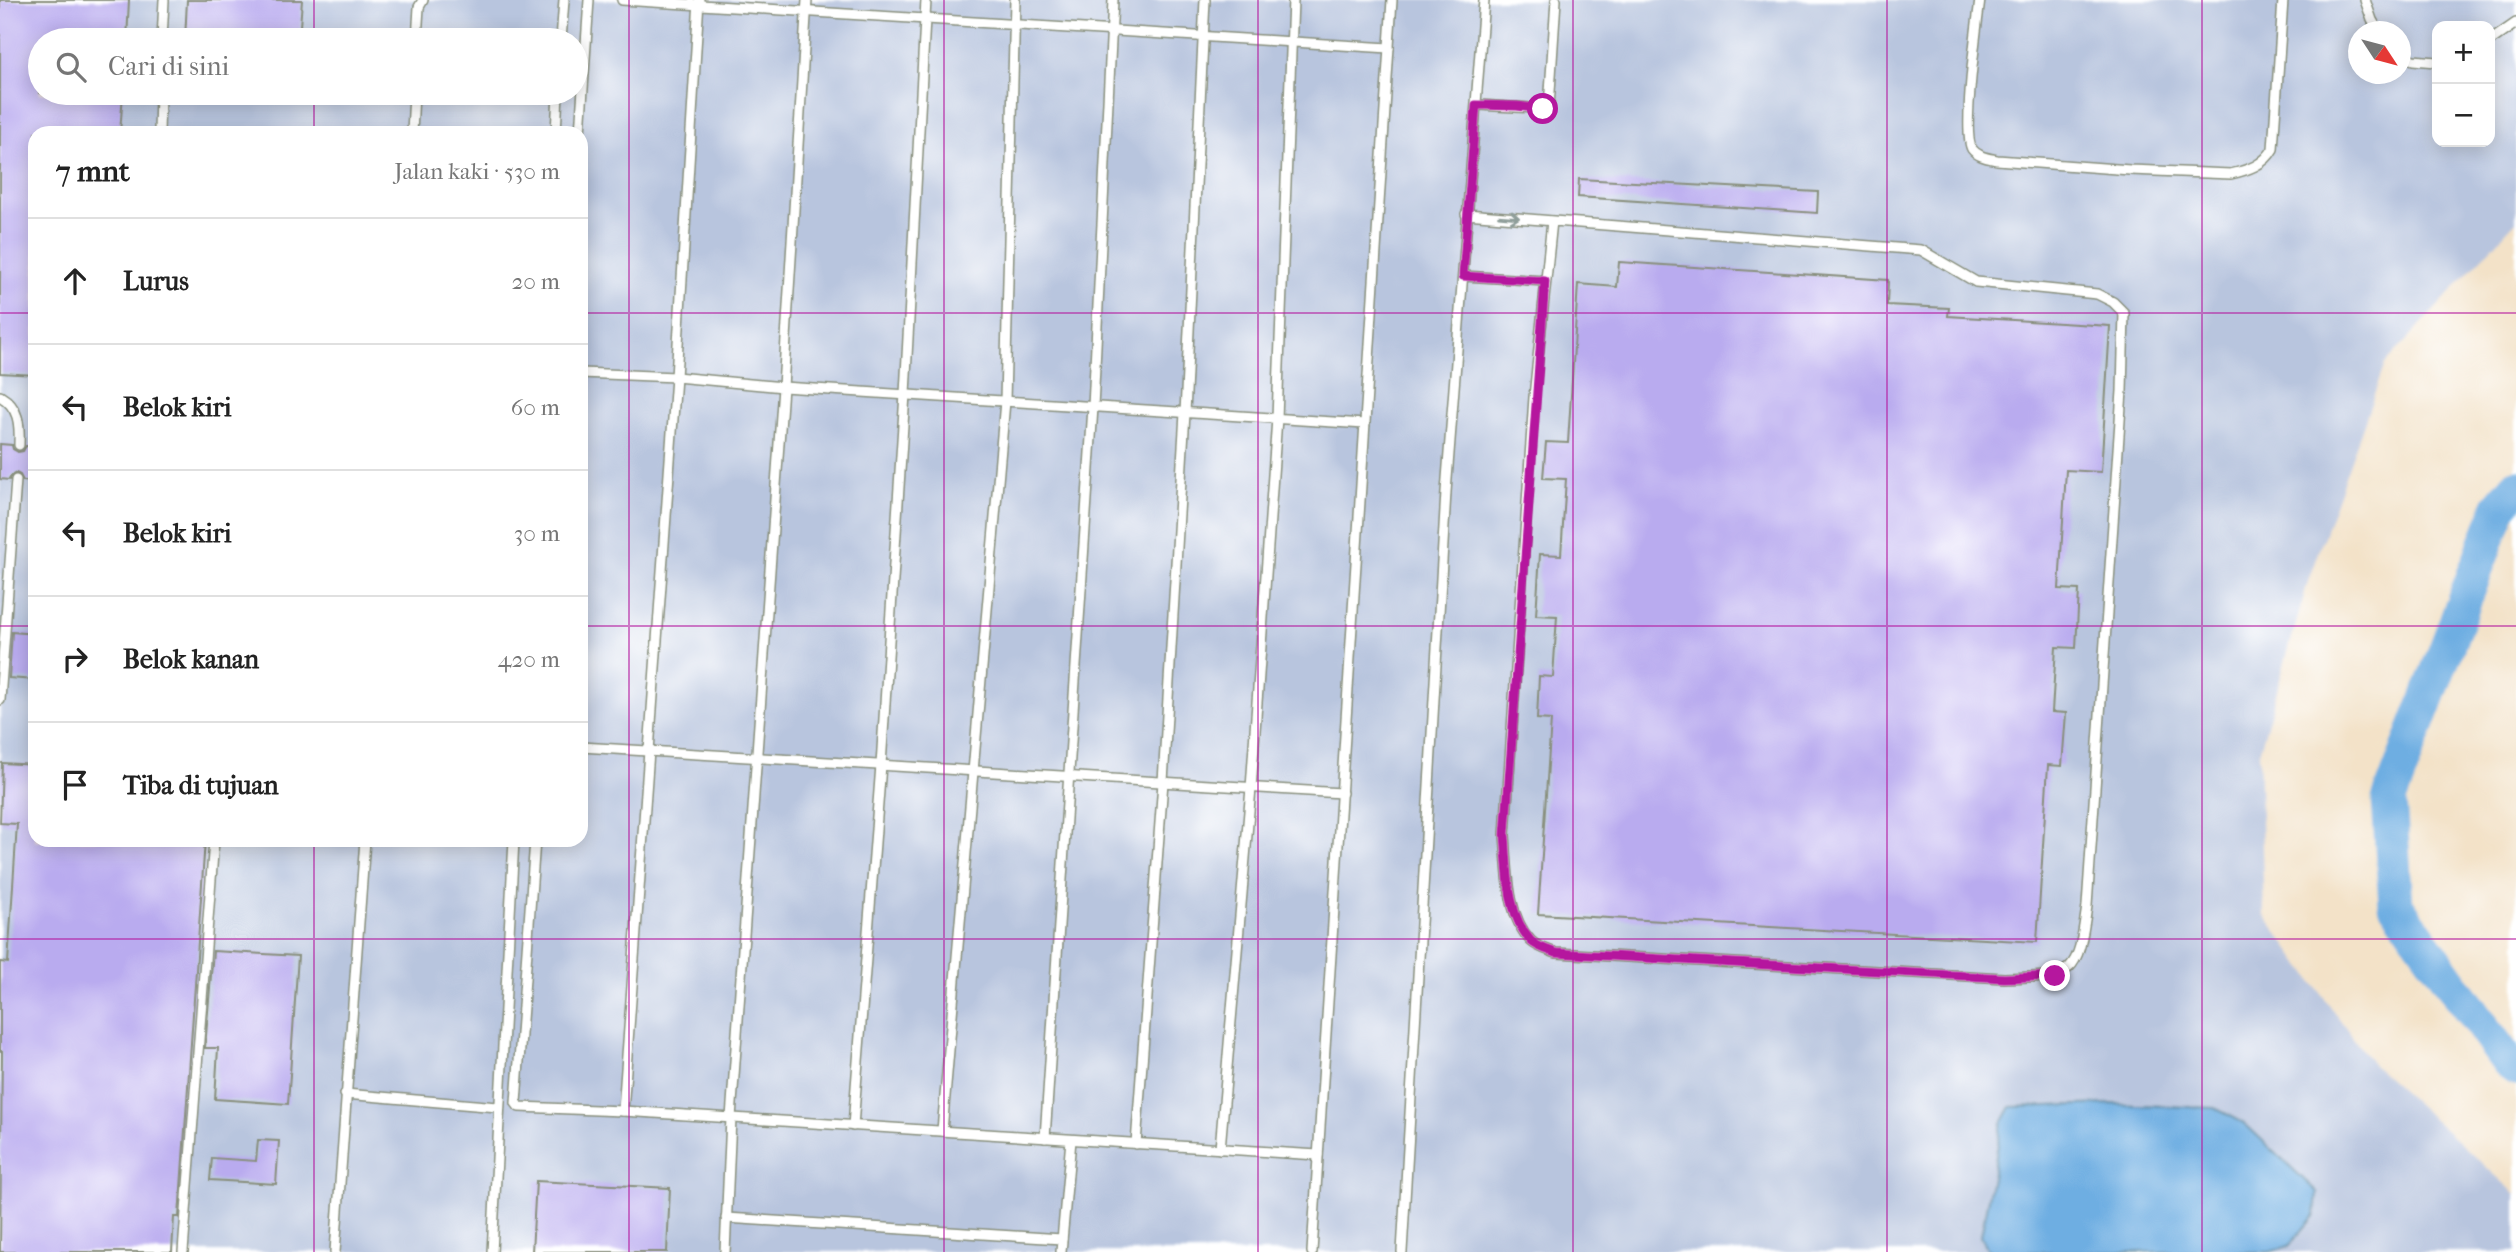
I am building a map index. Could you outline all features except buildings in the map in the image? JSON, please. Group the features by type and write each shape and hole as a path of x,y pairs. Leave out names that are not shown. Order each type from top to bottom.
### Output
{"lane":[{"path":"163,28 164,0"},
{"path":"418,28 419,7 423,0"},
{"path":"562,28 564,0"},
{"path":"587,28 589,0"},
{"path":"622,0 699,2 806,12 1389,48"},
{"path":"725,1252 731,1118 783,387 807,0"},
{"path":"853,1126 881,765 905,394 926,0"},
{"path":"942,1131 1005,401 1014,0"},
{"path":"1045,1138 1093,407 1113,0"},
{"path":"1136,1144 1163,782 1185,413 1205,0"},
{"path":"1220,1149 1251,788 1277,418 1293,0"},
{"path":"1312,1252 1392,0"},
{"path":"1402,1252 1446,492 1484,0"},
{"path":"1476,105 1537,109 1549,107 1556,0"},
{"path":"1980,0 1972,64 1969,134 1970,146 1981,156 1997,160 2130,170 2231,174 2260,164 2268,158 2273,149 2283,0"},
{"path":"2365,0 2373,21"},
{"path":"624,1111 676,377 699,2"},
{"path":"2495,38 2516,23"},
{"path":"2411,59 2432,62"},
{"path":"159,126 160,105"},
{"path":"412,126 413,105"},
{"path":"556,126 557,105"},
{"path":"580,126 582,105"},
{"path":"1466,214 1921,250 1976,282 2097,294 2113,302 2124,313 2122,391 2087,906 2082,943 2073,964 2067,970 2051,977 1990,977 1556,953 1532,943 1517,920 1510,887 1505,835 1545,281 1552,221"},
{"path":"1463,276 1545,281"},
{"path":"588,373 1365,424"},
{"path":"0,396 10,402 17,413 20,427 19,445"},
{"path":"0,700 16,480"},
{"path":"588,747 1342,793"},
{"path":"183,1252 213,847"},
{"path":"335,1252 364,847"},
{"path":"492,1252 514,847"},
{"path":"535,847 517,1106 1318,1155"},
{"path":"345,1094 498,1107"},
{"path":"1061,1252 1071,1140"},
{"path":"726,1218 1062,1239"}],"shaded area":[{"path":"0,0 2516,0 2516,221 2385,364 2309,578 2259,753 2264,914 2372,1064 2516,1194 2516,1252 0,1252"}],"water":[{"path":"2111,1104 2215,1108 2244,1123 2317,1192 2315,1215 2289,1246 2270,1252 1989,1252 1981,1236 2002,1123 2011,1107"}],"waterway":[{"path":"2516,487 2500,506 2389,800 2396,905 2508,1062 2516,1068"}],"route":[{"path":"1543,109 1476,105 1463,276 1545,281 1534,397 1505,835 1510,887 1517,920 1532,943 1556,953 2004,978 2055,976"}]}
